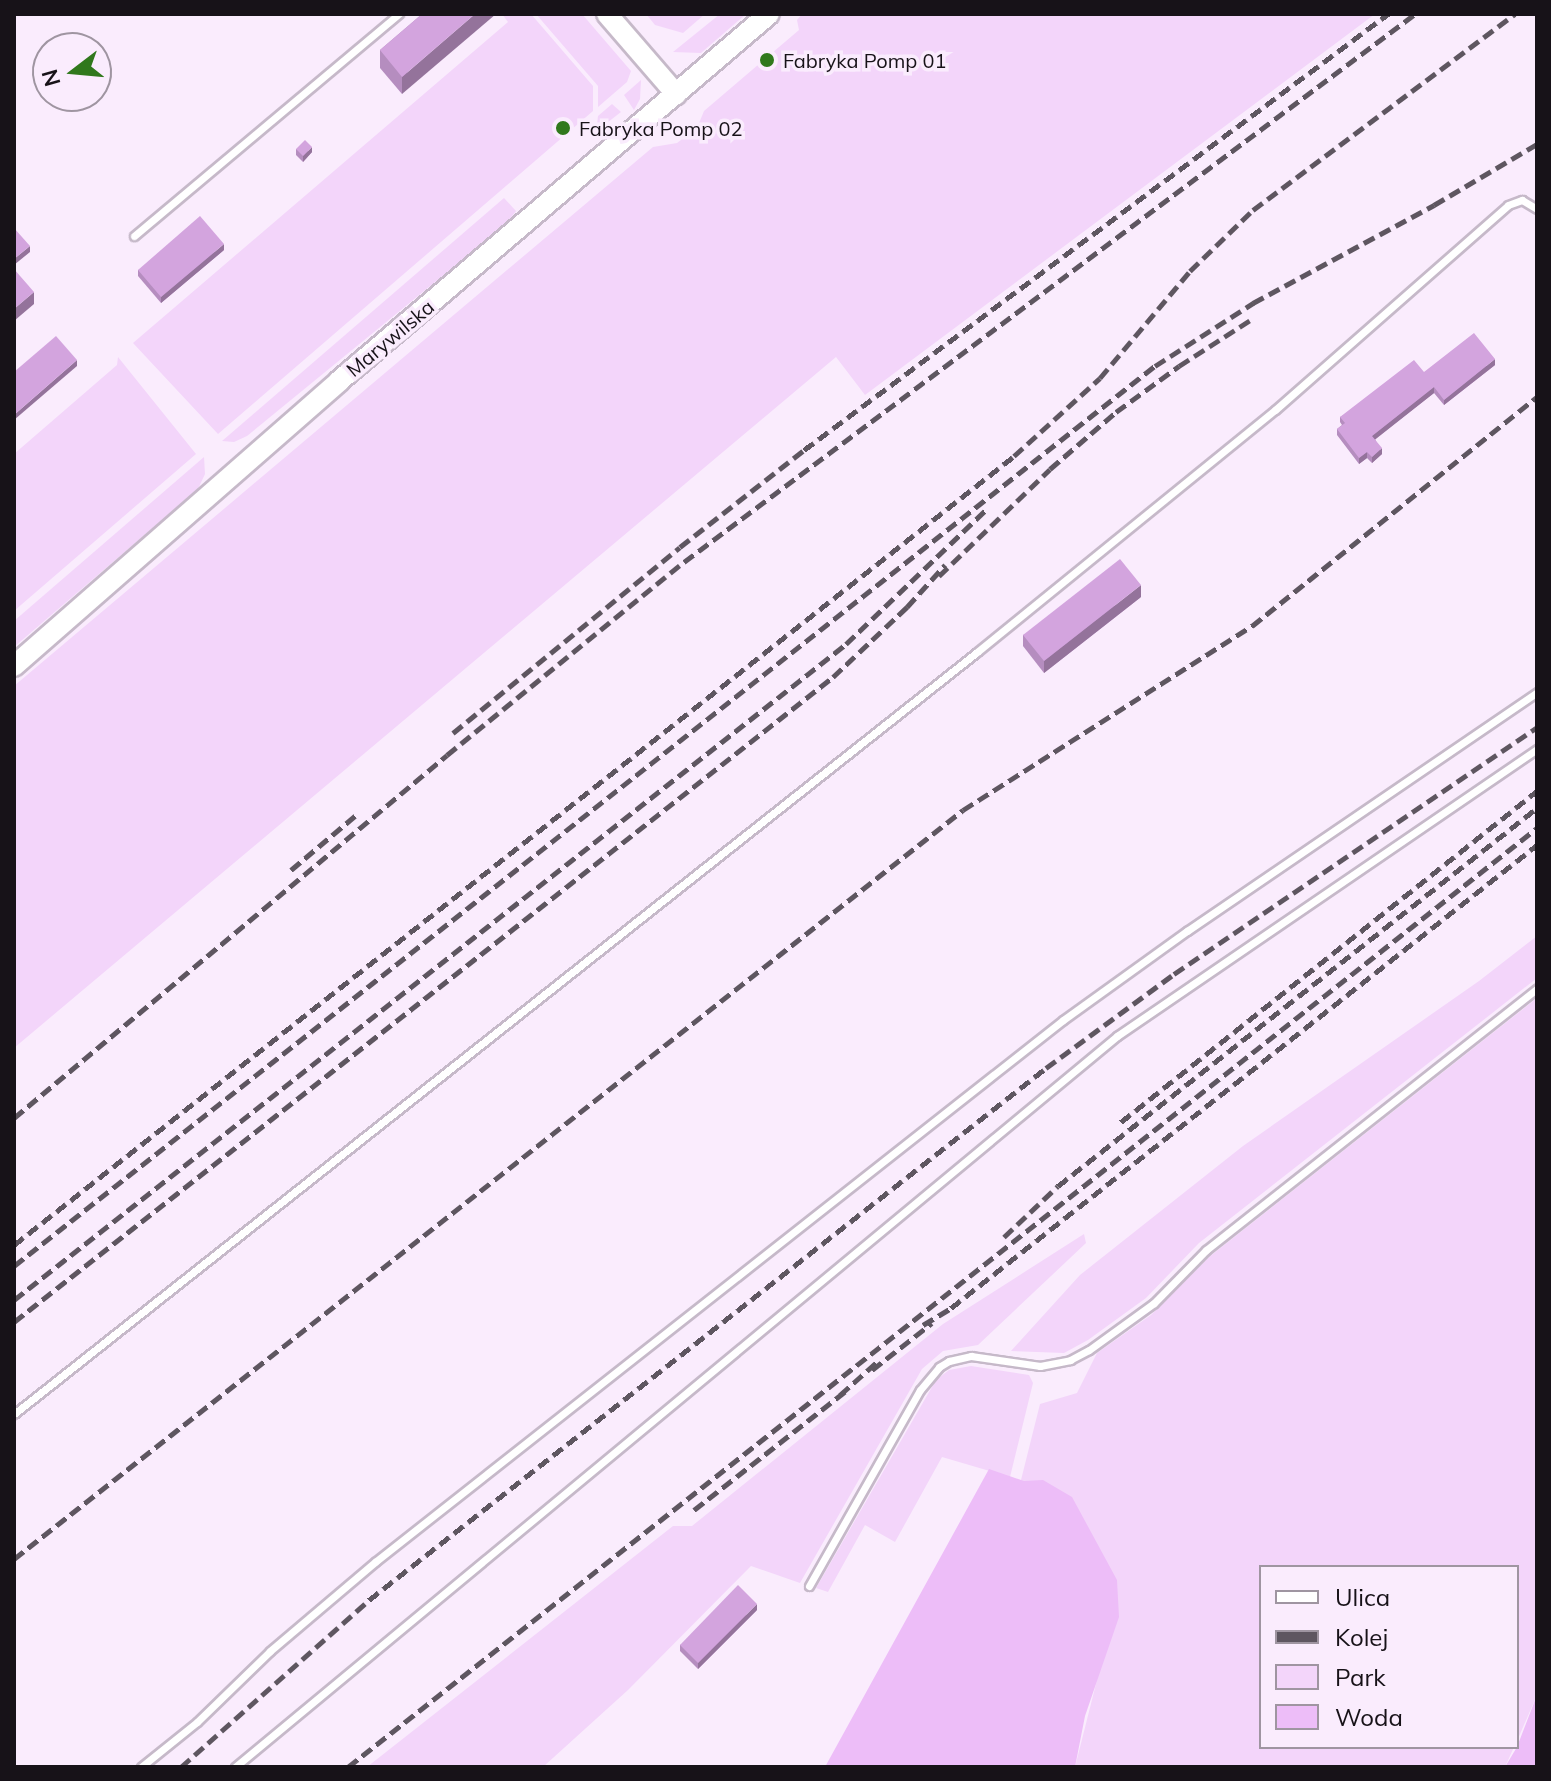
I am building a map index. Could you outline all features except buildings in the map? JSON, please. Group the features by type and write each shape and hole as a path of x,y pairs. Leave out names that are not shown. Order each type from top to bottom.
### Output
{"main road":[{"path":"607,14 676,94"},
{"name":"Marywilska","path":"14,666 327,392 769,14"}],"lane":[{"path":"134,236 399,14"},
{"path":"14,1414 989,643 1275,410 1508,205 1522,200 1537,209"},
{"path":"141,1767 197,1722 270,1651 375,1562 1063,1020 1187,931 1537,692"},
{"path":"235,1767 1117,1036 1537,749"},
{"path":"809,1586 913,1402 939,1367 949,1361 971,1356 1040,1366 1070,1360 1089,1350 1154,1303 1206,1250 1537,989"}],"green space":[{"path":"502,14 531,14 593,86 593,111 218,434 133,343 508,22"},
{"path":"536,14 582,14 631,71 627,82 598,107 598,86"},
{"path":"646,14 705,14 683,33 655,25"},
{"path":"720,14 746,14 701,53 673,52"},
{"path":"802,14 1375,14 865,395 836,357 14,1048 14,686 653,147 677,143 697,128 704,111 799,30 797,20"},
{"path":"641,80 640,99 634,110 624,95"},
{"path":"612,104 621,112 603,126 597,125 598,116"},
{"path":"504,198 516,211 506,224 247,436 234,442 222,441"},
{"path":"118,357 196,454 14,611 14,454 117,365"},
{"path":"204,457 205,474 198,489 14,647 14,621"},
{"path":"1537,936 1537,978 1199,1243 1146,1298 1088,1340 1064,1353 1011,1351 1080,1275 1243,1146 1479,981"},
{"path":"1537,998 1537,1695 1519,1736 1519,1565 1259,1565 1259,1749 1513,1749 1505,1767 1075,1767 1099,1672 1021,1480 1040,1404 1077,1393 1097,1353 1151,1315 1209,1257"},
{"path":"1084,1234 1086,1243 978,1345 943,1351 922,1369 800,1583 751,1566 628,1690 543,1767 367,1767 673,1526 692,1526 943,1324"},
{"path":"971,1366 1029,1375 1033,1383 1010,1477 942,1457 895,1542 865,1525 828,1592 816,1588 936,1380 949,1370"}],"water":[{"path":"989,1469 1024,1481 1043,1480 1072,1497 1117,1580 1119,1617 1085,1716 1075,1767 825,1767"},
{"path":"1537,1695 1537,1767 1505,1767 1516,1749 1519,1749"}],"railway":[{"path":"453,733 804,450 1388,14"},
{"path":"14,1118 447,755 684,562 1415,14"},
{"path":"14,1245 1014,456 1100,378 1190,271 1253,210 1515,14"},
{"path":"14,1266 1155,366 1253,303 1434,205 1537,144"},
{"path":"939,576 1050,469 1116,412 1179,366 1255,317"},
{"path":"14,1559 963,810 1252,626 1537,397"},
{"path":"14,1300 846,644 988,508"},
{"path":"14,1322 833,677 907,607 945,565"},
{"path":"181,1767 369,1600 1046,1068 1174,974 1537,727"},
{"path":"1121,1122 1537,791"},
{"path":"1004,1237 1058,1186 1537,808"},
{"path":"291,870 355,816"},
{"path":"348,1767 1537,828"},
{"path":"923,1325 951,1308 1537,845"},
{"path":"872,1370 932,1323"},
{"path":"840,1395 879,1360"},
{"path":"694,1510 847,1390"}],"place":[{"name":"Fabryka Pomp 01","path":"767,60"},
{"name":"Fabryka Pomp 02","path":"563,128"}]}
